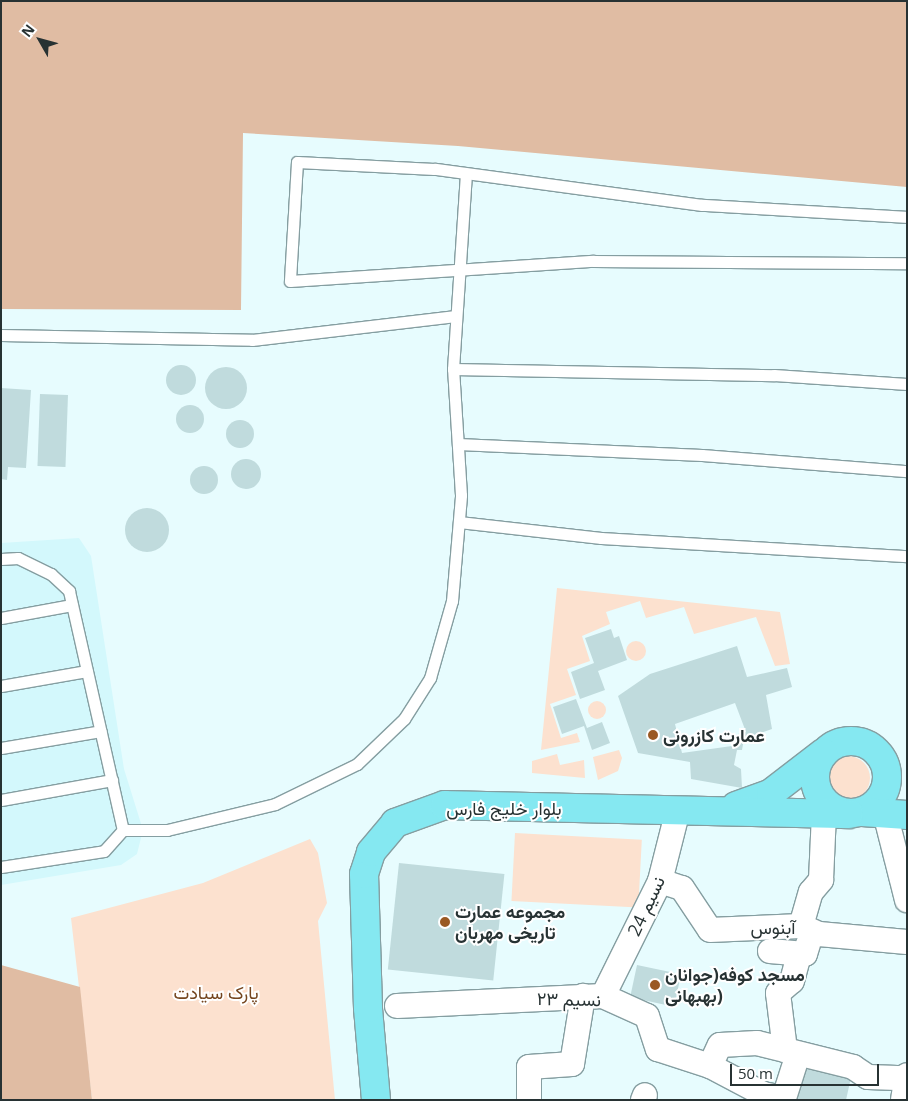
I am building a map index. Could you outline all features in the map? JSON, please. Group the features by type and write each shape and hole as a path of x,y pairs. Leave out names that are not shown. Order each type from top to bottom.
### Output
{"main road":[{"path":"723,811 771,794 823,753 844,741 856,741 907,770"},
{"path":"823,753 814,774 817,792 828,806 865,813 873,806 886,786 886,768 877,752"},
{"name":"بلوار خلیج فارس","path":"376,1100 368,1008 364,874 371,852 389,829 416,813 445,806 865,813"}],"street":[{"name":"نسیم 24","path":"529,1100 529,1067 572,1064 593,996 660,881 678,810"},
{"path":"865,813 907,900"},
{"path":"770,951 804,954 811,892 822,880 865,813"},
{"name":"آبنوس","path":"660,881 682,888 710,930 806,928 907,942"},
{"path":"800,954 792,981 778,992 791,1052 770,1097 710,1066 720,1045 757,1042 791,1052 853,1067 868,1077 905,1084"},
{"name":"نسیم ۲۳","path":"398,1006 593,996 647,1016 658,1049 710,1066"}],"lane":[{"path":"907,217 702,205 466,173 297,162 290,281 593,261 907,263"},
{"path":"1,867 104,851 123,830 167,830 275,804 357,764 404,719 430,678 452,601 459,522 458,444 453,369 458,270 466,173"},
{"path":"1,335 252,340 456,316"},
{"path":"453,369 774,375 907,384"},
{"path":"458,444 702,455 907,471"},
{"path":"459,522 601,538 907,556"},
{"path":"1,559 18,558 51,574 69,591 123,830"},
{"path":"1,618 72,605"},
{"path":"1,686 87,671"},
{"path":"1,748 101,732"},
{"path":"1,800 112,780"}],"shaded area":[{"path":"1,1 907,1 907,187 458,146 243,133 241,310 1,309"},
{"path":"79,538 91,556 124,769 143,830 137,854 121,865 1,885 1,543"},
{"path":"1,965 80,987 92,1100 1,1100"}],"green space":[{"path":"557,588 780,612 790,664 775,666 756,617 694,634 684,607 646,618 640,601 606,612 610,624 582,636 590,661 567,669 576,695 550,704 561,738 577,733 580,742 541,750"},
{"path":"636,641 643,644 646,651 643,658 636,661 629,658 626,651 629,644"},
{"path":"597,701 604,703 606,710 604,717 597,719 590,717 588,710 590,703"},
{"path":"619,750 622,758 618,771 598,780 593,757"},
{"path":"557,754 560,765 584,760 585,778 532,773 532,761"},
{"path":"848,756 860,760 866,766 870,778 866,790 860,796 848,800 836,796 830,790 826,778 830,766 836,760"},
{"path":"515,833 642,840 638,908 511,901"},
{"name":"پارک سیادت","path":"310,839 318,853 327,903 318,921 335,1100 92,1100 71,918 203,883"}],"building":[{"path":"181,365 192,369 196,380 192,391 181,395 170,391 166,380 170,369"},
{"path":"230,367 238,370 244,376 247,388 244,400 238,406 222,409 214,406 208,400 205,384 208,376 214,370"},
{"path":"1,388 31,390 26,468 8,467 7,480 1,479"},
{"path":"40,394 68,395 65,467 37,466"},
{"path":"190,405 200,409 204,419 200,429 190,433 180,429 176,419 180,409"},
{"path":"240,420 250,424 254,434 250,444 240,448 230,444 226,434 230,424"},
{"path":"246,459 256,464 261,474 256,484 246,489 236,484 231,474 236,464"},
{"path":"204,466 214,470 218,480 214,490 204,494 194,490 190,480 194,470"},
{"path":"151,508 163,514 168,521 168,539 163,546 156,551 143,552 135,549 128,542 125,526 128,518 135,511"},
{"path":"611,629 614,638 619,636 627,660 598,671 605,690 580,699 571,672 594,663 585,638"},
{"path":"737,646 747,677 787,668 792,687 766,695 772,729 744,739 742,750 737,750 734,765 741,769 742,788 691,779 690,762 638,753 618,696 650,674","holes":["735,703 746,732 738,734 739,745 682,753 675,724"]},
{"path":"576,699 587,728 602,722 610,743 592,750 584,726 562,734 553,707"},
{"name":"مجموعه عمارت تاریخی مهربان","path":"399,863 504,874 493,980 388,969"},
{"name":"مسجد کوفه(جوانان بهبهانی)","path":"637,965 681,974 674,1007 630,997"},
{"path":"800,1062 852,1073 846,1100 788,1100"}],"place":[{"name":"عمارت کازرونی","path":"653,735"},
{"name":"مجموعه عمارت تاریخی مهربان","path":"445,922"},
{"name":"مسجد کوفه(جوانان بهبهانی)","path":"655,985"}]}
